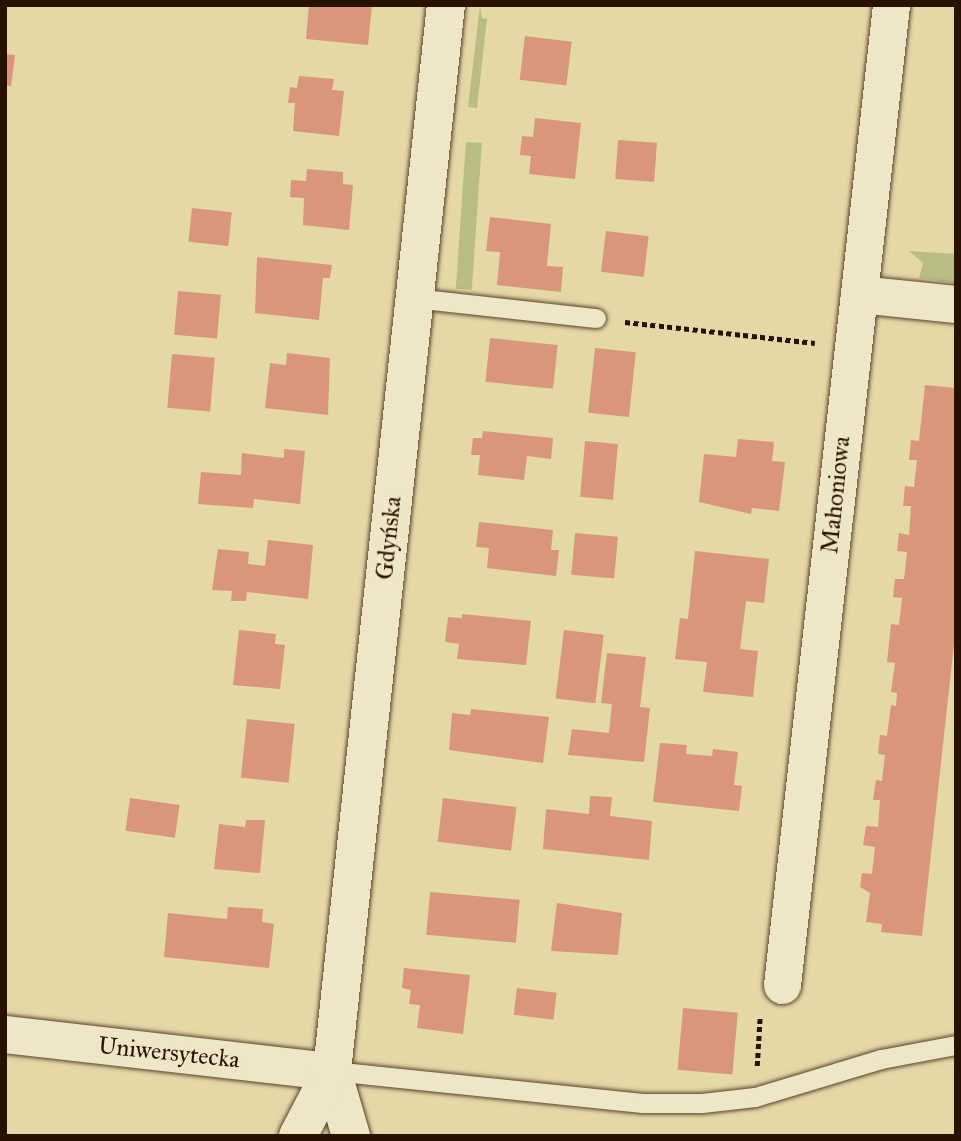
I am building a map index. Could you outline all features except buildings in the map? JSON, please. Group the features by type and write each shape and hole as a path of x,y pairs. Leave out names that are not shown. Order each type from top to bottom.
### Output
{"street":[{"name":"Gdyńska","path":"298,1136 332,1071 446,5"},
{"name":"Mahoniowa","path":"771,996 859,294 891,5"},
{"path":"859,294 956,304"},
{"name":"Uniwersytecka","path":"5,1034 332,1071"},
{"name":"Gdyńska","path":"332,1071 351,1136"}],"lane":[{"path":"414,298 596,318"},
{"path":"332,1071 642,1103 755,1097 881,1059 956,1045"}],"path":[{"path":"596,318 817,343"},
{"path":"755,1097 771,996"}],"green space":[{"path":"480,5 482,18 487,19 477,108 468,107"},
{"path":"466,142 482,143 472,290 456,289"},
{"path":"909,251 956,254 956,283 919,278 923,263"}]}
